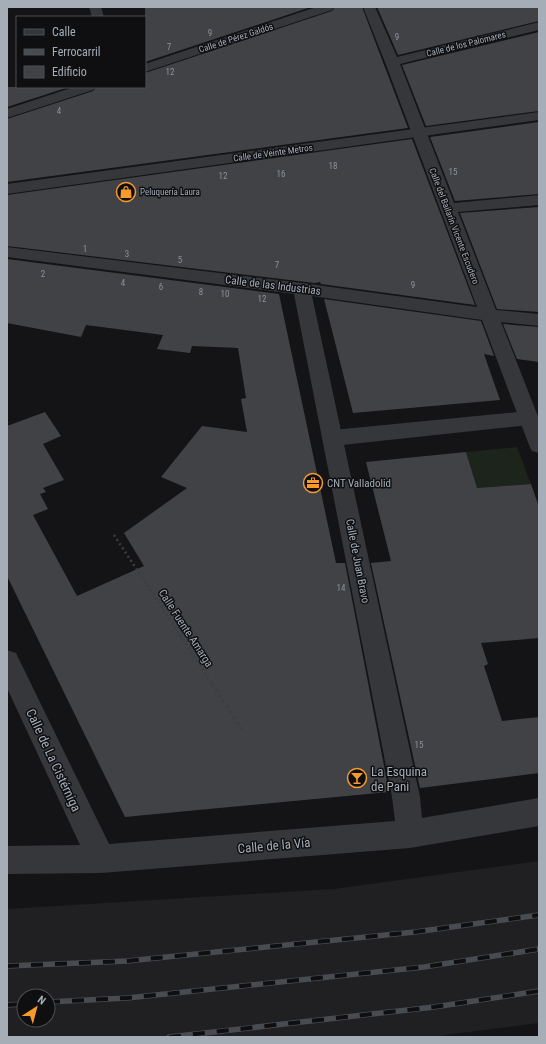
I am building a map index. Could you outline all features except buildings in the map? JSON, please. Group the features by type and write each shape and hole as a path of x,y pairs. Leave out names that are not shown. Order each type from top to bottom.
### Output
{"street":[{"name":"Calle de Pérez Galdós","path":"146,68 328,7"},
{"name":"Calle del Bailarín Vicente Escudero","path":"369,7 392,62 488,316 539,445"},
{"name":"Calle de los Palomares","path":"392,62 539,26"},
{"path":"7,114 85,88"},
{"name":"Calle de Veinte Metros","path":"7,189 539,116"},
{"path":"447,208 539,200"},
{"name":"Calle de las Industrias","path":"7,252 302,289 488,316 539,320"},
{"name":"Calle de Juan Bravo","path":"302,289 406,798 410,834"},
{"path":"333,438 529,418"},
{"name":"Calle de La Cistérniga","path":"7,661 101,859"},
{"name":"Calle de la Vía","path":"7,860 101,859 410,834 539,812"}],"path":[{"name":"Calle Fuente Amarga","path":"114,535 243,731"}],"shaded area":[{"path":"517,447 531,484 477,488 466,452"},
{"path":"539,861 539,1023 429,1037 7,1037 7,909 334,889"}],"railway":[{"path":"7,966 127,961 415,932 539,915"},
{"path":"56,1002 127,998 424,967 539,949"},
{"path":"169,1037 434,1007 539,991"},
{"path":"7,1005 16,1004"}],"place":[{"name":"Peluquería Laura","path":"126,192"},
{"name":"CNT Valladolid","path":"313,483"},
{"name":"La Esquina de Pani","path":"357,778"}]}
